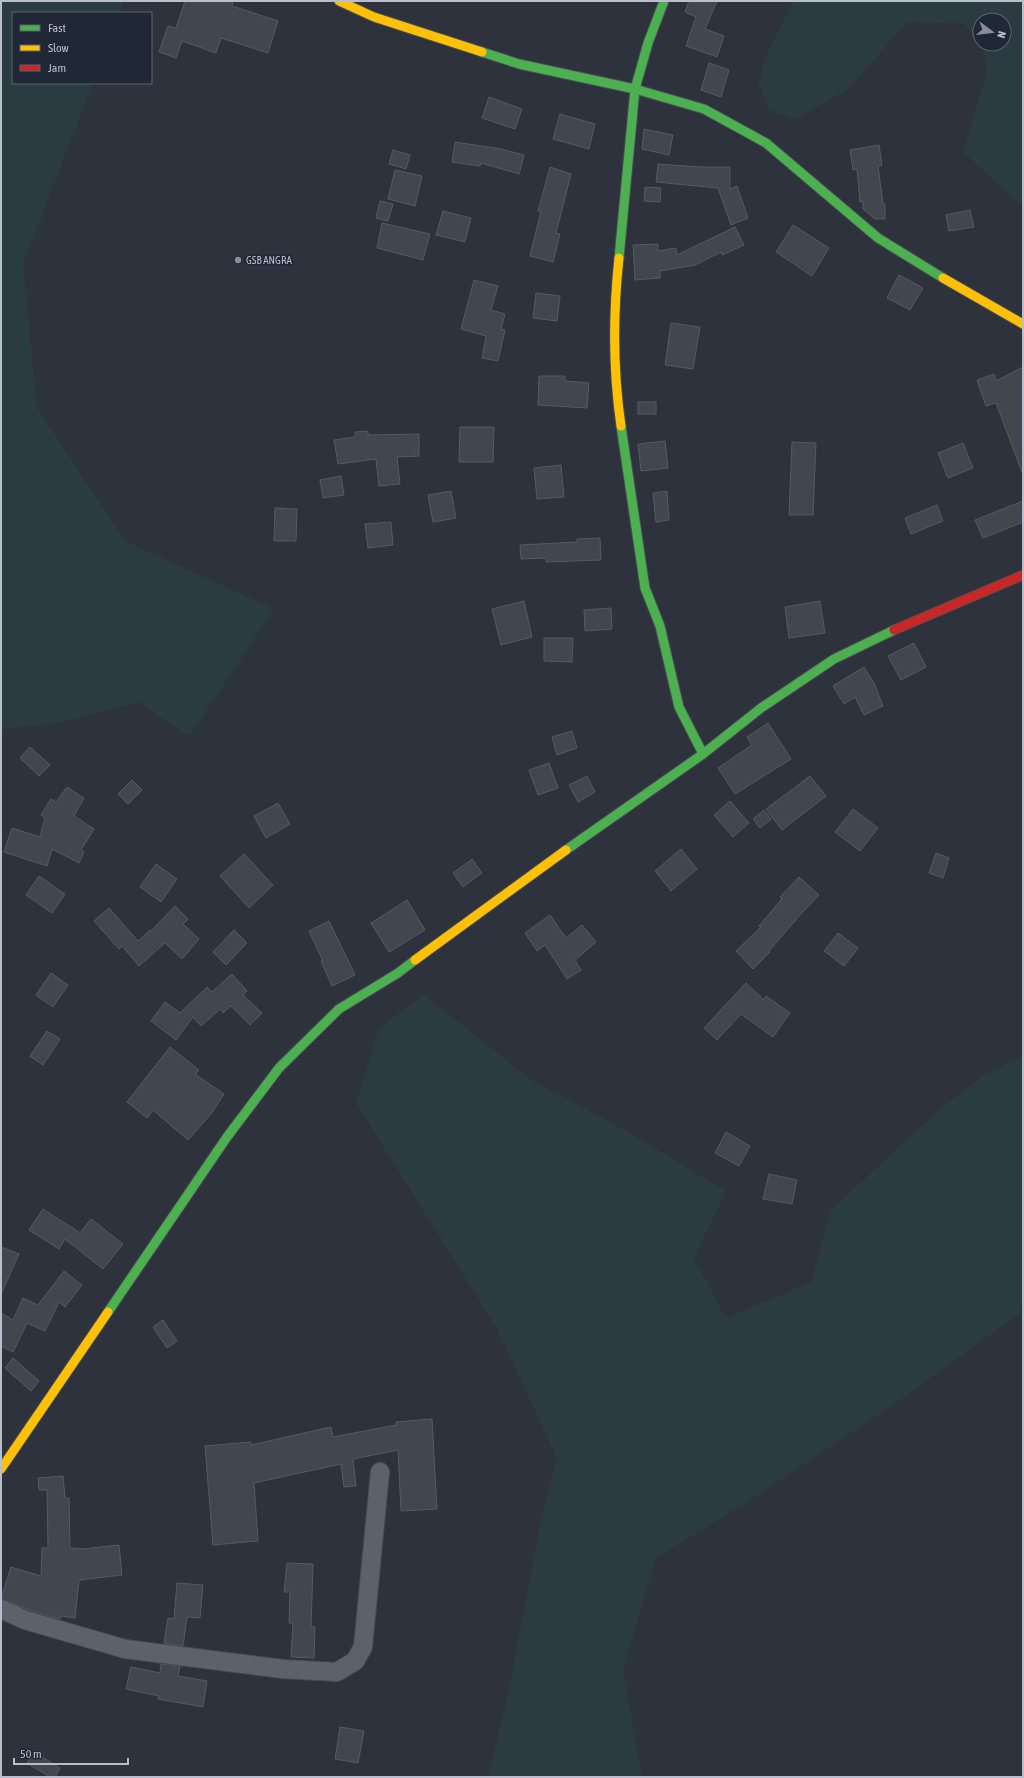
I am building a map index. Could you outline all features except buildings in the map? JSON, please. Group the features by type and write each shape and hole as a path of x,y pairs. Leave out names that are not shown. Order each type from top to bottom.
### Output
{"street":[{"path":"339,1 374,17 519,64 635,89 704,109 766,144 878,238 966,293 1023,324"},
{"path":"664,1 648,43 635,89 615,294 617,396 645,588 660,626 679,706 703,754"},
{"path":"1,1469 227,1137 279,1068 339,1009 398,973 526,878 703,754 761,708 834,659 904,625 1023,575"},
{"path":"1,1610 25,1620 125,1649 283,1669 337,1672 355,1661 363,1647 380,1472"}],"shaded area":[{"path":"1,1 123,1 120,12 12,12 12,84 93,84 23,264 37,408 125,541 274,609 190,736 139,702 59,723 1,729"},
{"path":"793,1 1023,1 1023,207 963,152 987,71 984,52 1012,52 1012,12 972,12 972,32 964,24 907,22 849,89 796,119 770,111 759,83 765,58"},
{"path":"424,995 533,1081 625,1130 726,1191 694,1259 726,1318 811,1282 830,1211 941,1108 984,1075 1023,1056 1023,1307 1021,1312 893,1405 746,1503 656,1558 623,1670 642,1777 488,1777 507,1698 543,1511 557,1458 497,1329 356,1103 379,1028"}],"traffic: fast":[{"path":"619,258 635,89 648,43 664,1"},
{"path":"482,52 519,64 635,89 704,109 766,143 878,238 943,278"},
{"path":"621,426 645,588 660,626 679,707 703,754"},
{"path":"566,850 703,754 761,708 834,659 894,630"},
{"path":"108,1312 227,1137 279,1068 339,1009 398,973 415,960"}],"traffic: slow":[{"path":"339,1 374,17 482,52"},
{"path":"619,258 615,321 615,363 621,426"},
{"path":"943,278 1023,324"},
{"path":"415,960 566,850"},
{"path":"1,1469 108,1312"}],"traffic: jam":[{"path":"894,630 1023,575"}],"place":[{"name":"GSB ANGRA","path":"238,260"}]}
